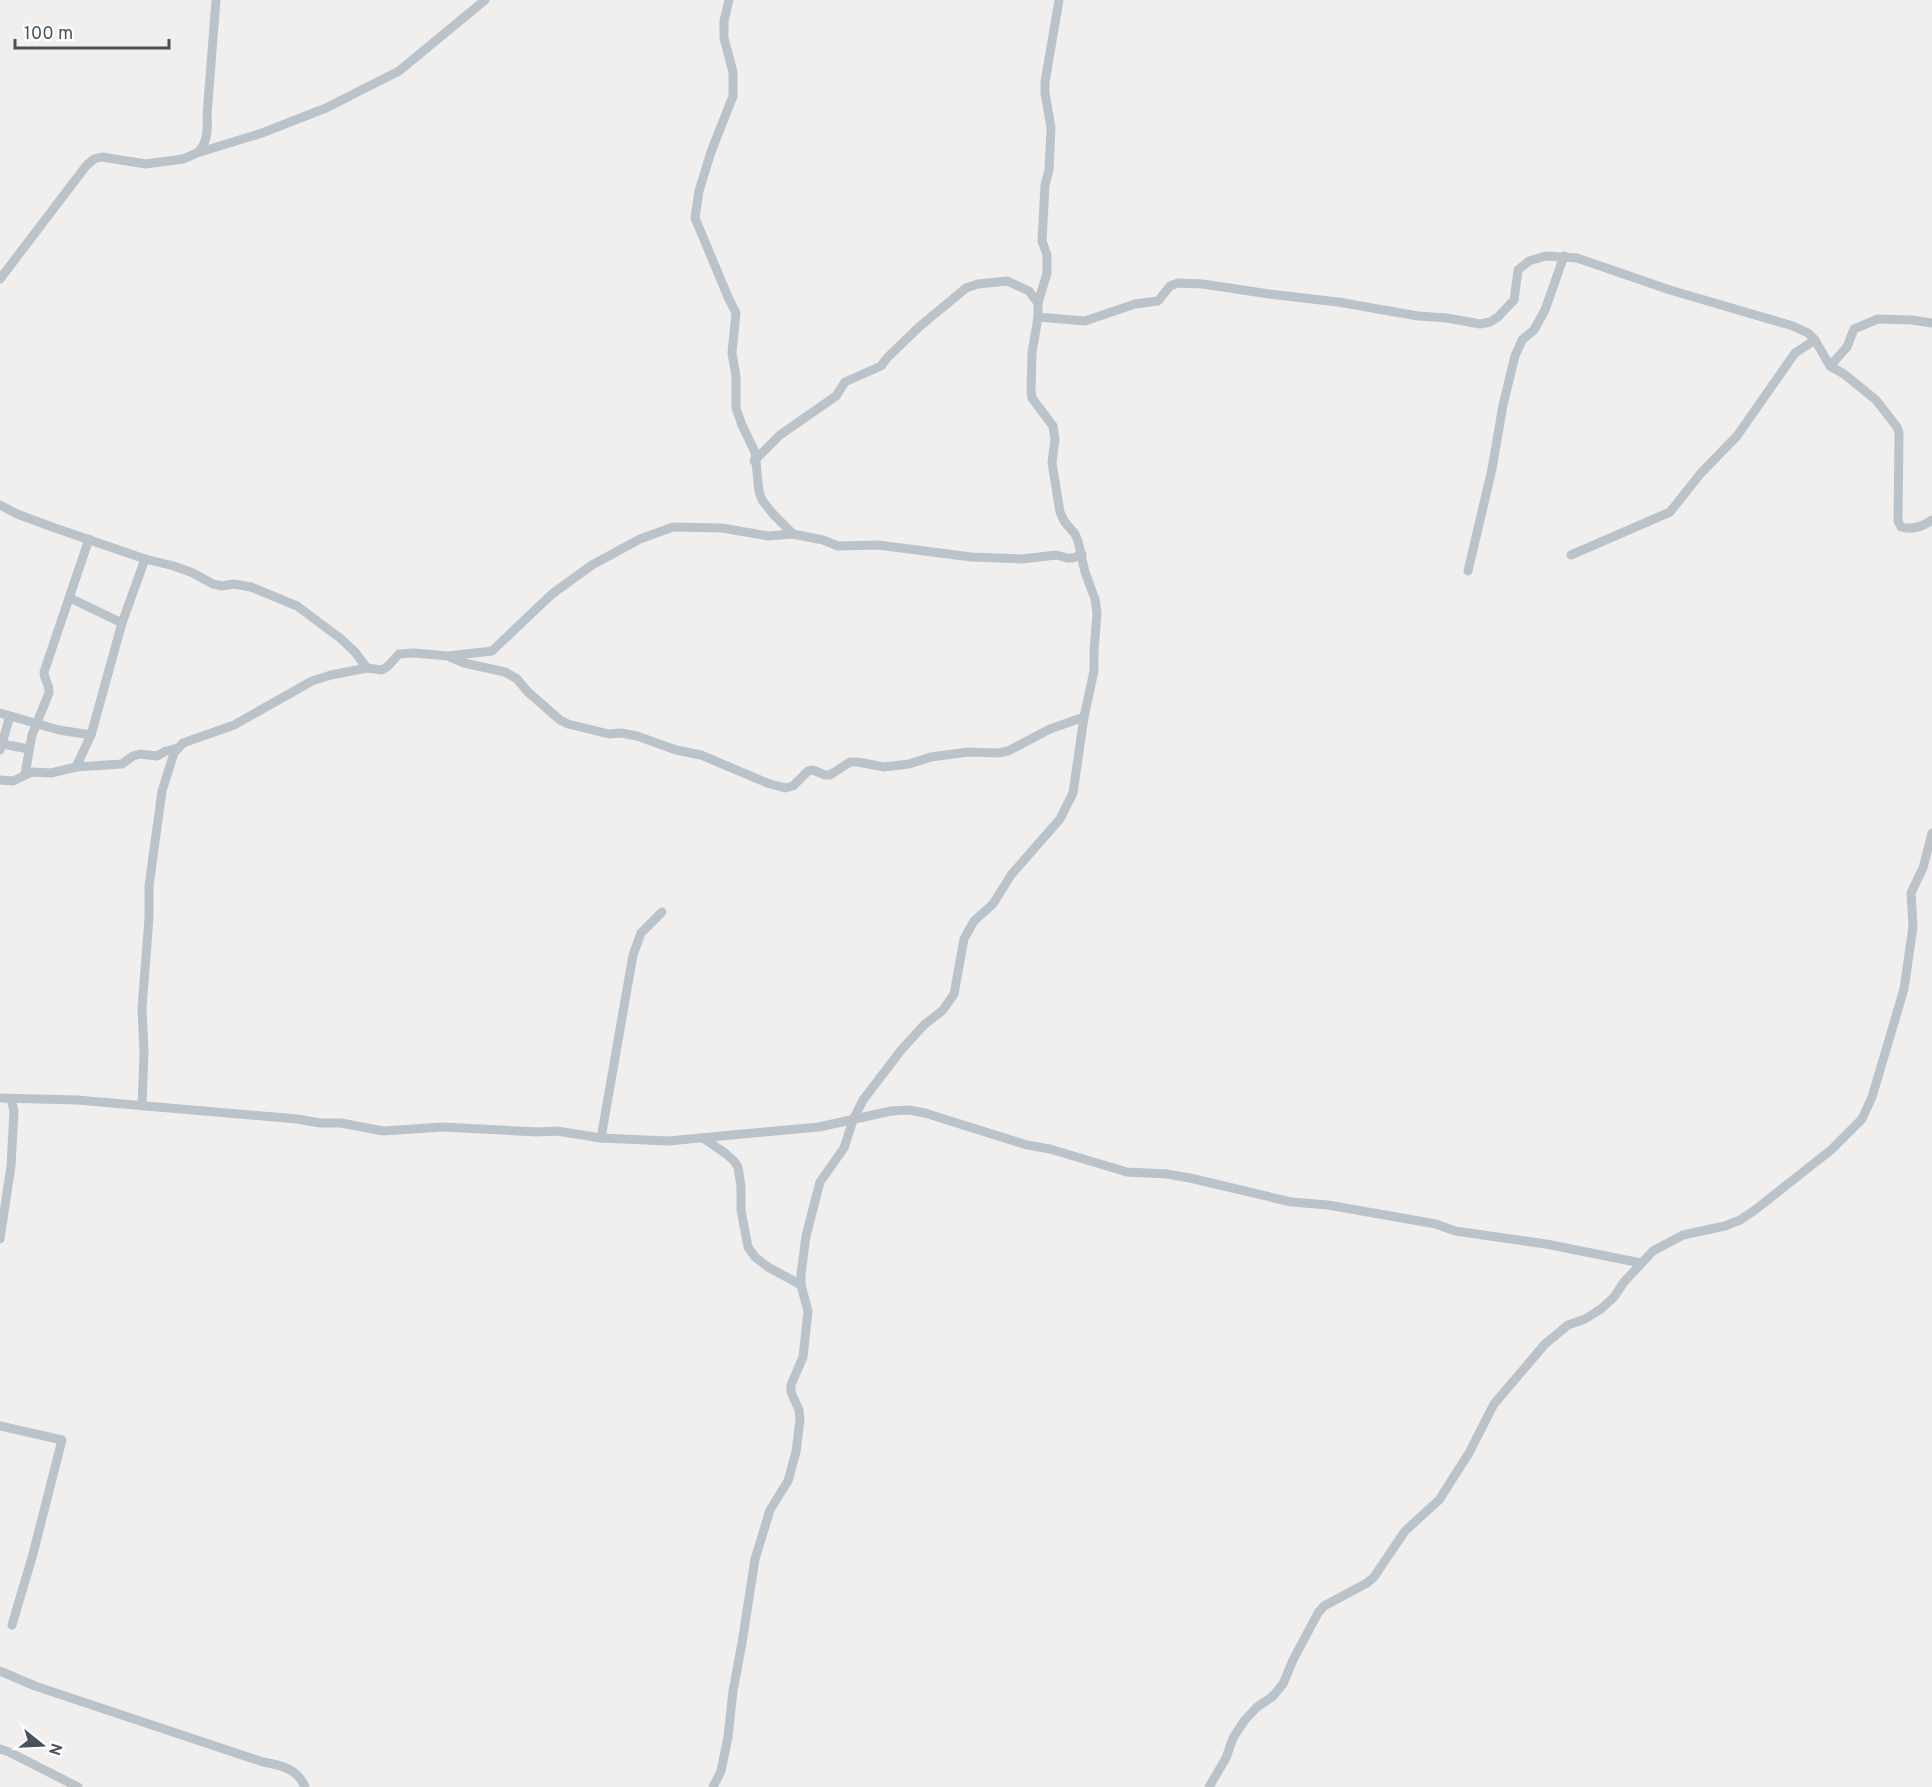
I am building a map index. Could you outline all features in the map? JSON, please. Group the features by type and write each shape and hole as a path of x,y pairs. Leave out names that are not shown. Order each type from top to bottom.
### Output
{"street":[{"path":"197,153 202,149 207,131 216,0"},
{"path":"0,279 86,166 94,159 102,157 146,164 183,159 283,126 399,71 485,0"},
{"path":"729,0 724,21 724,38 733,72 734,96 711,152 699,191 695,218 736,313 732,353 736,376 736,408 753,447 762,500 793,534"},
{"path":"713,1787 721,1771 728,1737 733,1691 755,1560 770,1510 788,1481 796,1452 800,1420 799,1410 791,1392 791,1384 803,1357 807,1305 801,1285 803,1252 820,1182 844,1148 853,1120 863,1100 902,1049 924,1025 943,1010 954,994 964,939 974,921 993,904 1011,875 1060,819 1073,793 1084,717 1094,671 1097,613 1095,599 1085,573 1082,554 1075,534 1060,512 1052,463 1055,439 1053,426 1032,398 1031,391 1032,353 1038,303 1047,273 1047,255 1042,241 1042,232 1052,128 1044,82 1059,0"},
{"path":"1038,316 1076,321 1093,319 1135,304 1158,301 1170,286 1178,282 1338,302 1479,324 1498,318 1514,300 1518,270 1529,261 1546,256 1577,258 1670,290 1793,326 1808,333 1815,340 1830,366 1845,374 1876,400 1897,427 1899,433 1898,521 1901,527 1908,529 1917,527 1932,520"},
{"path":"1468,571 1515,356 1521,340 1534,330 1545,310 1564,256"},
{"path":"754,461 780,435 836,396 845,382 881,366 886,357 966,288 978,284 1007,281 1026,289 1038,303"},
{"path":"1830,366 1847,347 1854,330 1878,319 1932,323"},
{"path":"1571,555 1670,512 1701,473 1737,436 1796,353 1815,340"},
{"path":"0,505 37,522 193,573 213,584 251,586 297,606 340,638 367,668"},
{"path":"142,1106 144,1052 142,1008 149,918 149,886 162,791 174,753 183,743 234,726 312,681 367,668 382,670 399,654 448,656 492,651 552,594 592,565 657,532 673,527 722,528 768,536 793,534 823,540 838,546 878,545 971,557 1022,558 1056,555 1073,558 1082,554"},
{"path":"25,774 36,723 49,693 44,672 89,538"},
{"path":"76,767 91,735 122,623 145,559"},
{"path":"70,598 122,623"},
{"path":"448,656 464,663 505,672 517,679 528,693 568,724 603,733 637,736 676,750 701,755 767,783 785,788 793,786 808,771 813,770 830,775 850,762 884,767 968,752 1008,751 1050,729 1084,717"},
{"path":"0,713 59,730 91,735"},
{"path":"10,716 1,747 29,749"},
{"path":"0,780 13,781 32,772 51,773 76,767 122,764 140,754 157,756 178,748"},
{"path":"1209,1787 1226,1758 1233,1737 1244,1720 1272,1697 1283,1684 1318,1613 1324,1606 1374,1577 1405,1531 1439,1500 1469,1453 1494,1404 1555,1334 1601,1309 1614,1297 1641,1263 1667,1242 1683,1235 1725,1226 1755,1210 1831,1150 1862,1119 1872,1097 1904,989 1913,927 1911,893 1925,862 1932,833"},
{"path":"601,1138 633,955 641,933 662,912"},
{"path":"0,1098 77,1100 297,1119 320,1123 341,1123 383,1131 443,1127 566,1131 601,1138 668,1141 819,1127 891,1111 909,1110 1127,1172 1190,1178 1290,1202 1328,1205 1436,1224 1455,1231 1546,1244 1641,1263"},
{"path":"0,1239 11,1166 14,1111 11,1099"},
{"path":"703,1138 734,1161 738,1167 746,1239 754,1257 801,1285"},
{"path":"0,1426 62,1440 12,1625"},
{"path":"0,1671 35,1686 263,1762 281,1765 300,1776 305,1787"},
{"path":"0,1749 78,1787"}]}
